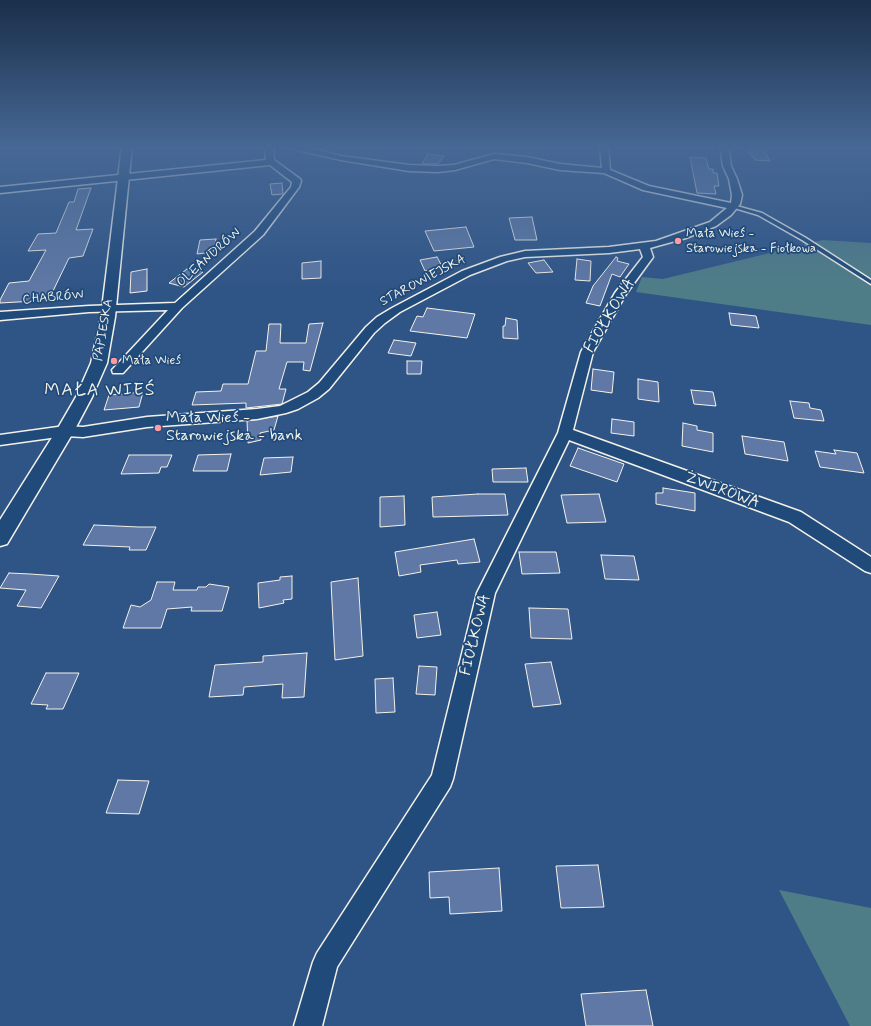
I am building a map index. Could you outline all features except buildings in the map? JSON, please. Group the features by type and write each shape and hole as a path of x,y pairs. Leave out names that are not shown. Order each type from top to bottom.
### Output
{"street":[{"name":"PAPIESKA","path":"0,538 65,431 84,397 99,363 108,308 121,194"},
{"name":"OLEANDRÓW","path":"118,370 178,306 259,233 290,194"},
{"path":"674,194 733,206 737,194"},
{"name":"STAROWIEJSKA","path":"0,440 65,431 83,432 147,422 257,414 281,410 304,400 324,386 370,330 381,320 396,310 466,273 525,254 609,250 644,245 676,238 700,229 722,218 733,206"},
{"name":"FIOŁKOWA","path":"308,1026 326,962 442,779 486,593 565,433 587,352 621,293 648,257 644,245"},
{"name":"OLEANDRÓW","path":"108,308 178,306"},
{"name":"CHABRÓW","path":"0,316 108,308"},
{"name":"ŻWIROWA","path":"565,433 795,517 871,566"}],"lane":[{"path":"733,206 760,214 804,239 871,282"}],"green space":[{"path":"823,240 871,243 871,325 636,292 642,277 663,279"},
{"path":"779,890 871,908 871,1026 850,1026"}],"place":[{"name":"Mała Wieś - Starowiejska - Fiołkowa","path":"678,241"},
{"name":"Mała Wieś","path":"114,361"},
{"name":"Mała Wieś - Starowiejska - bank","path":"158,428"}],"district":[{"name":"MAŁA WIEŚ","path":"100,391"}]}
